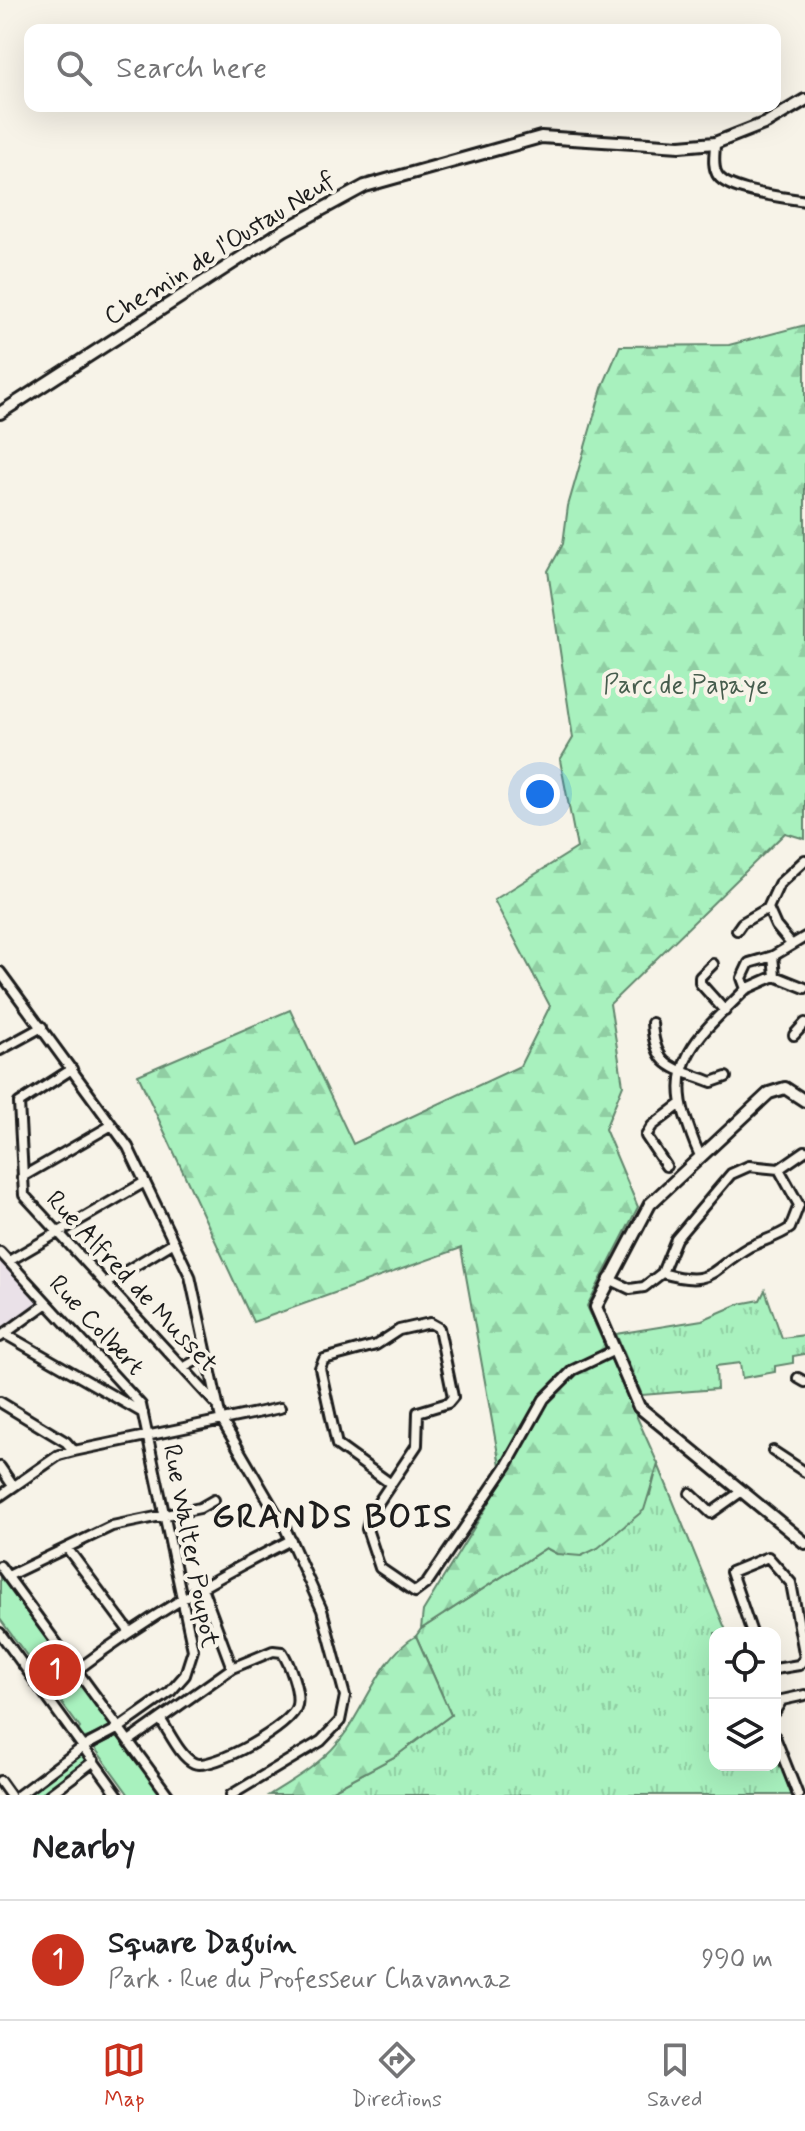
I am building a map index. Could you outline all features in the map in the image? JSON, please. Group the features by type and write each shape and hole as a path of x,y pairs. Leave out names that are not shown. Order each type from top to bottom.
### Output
{"street":[{"name":"Chemin de l'Oustau Neuf","path":"0,413 284,230 365,186 541,137 680,146 715,143 766,123 805,100"},
{"path":"715,143 715,167 722,181 734,188 805,201"},
{"path":"737,930 742,923 768,908 779,884 805,860"},
{"path":"768,908 776,926 791,944"},
{"path":"746,989 742,978 745,966 758,958 773,956 805,937"},
{"path":"773,956 775,976"},
{"path":"713,964 700,977 700,983 725,1011"},
{"path":"0,972 128,1147 190,1276 221,1419 291,1540 322,1610 344,1690 343,1712 335,1728 321,1741 231,1795"},
{"path":"701,1157 681,1104 681,1071 686,1055 746,989 775,976 805,988"},
{"path":"652,1023 653,1046 663,1062 712,1082 726,1077"},
{"path":"794,1035 805,1023"},
{"path":"0,1050 42,1027"},
{"name":"Rue Alfred de Musset","path":"72,1069 19,1103 24,1195 217,1405"},
{"path":"805,1101 785,1088 773,1090 644,1212 596,1307 639,1407 805,1543"},
{"path":"666,1166 646,1136 652,1126 681,1104"},
{"path":"22,1177 112,1125"},
{"path":"609,1279 635,1290 662,1273 676,1239 731,1174 749,1166 779,1169 805,1151"},
{"path":"662,1273 688,1280 709,1277 751,1246 790,1228 799,1205 779,1169"},
{"path":"9,1261 145,1182"},
{"path":"105,1284 174,1242"},
{"name":"Rue Colbert","path":"0,1252 141,1405 148,1435"},
{"path":"47,1303 2,1335 143,1414"},
{"path":"391,1484 337,1445 320,1364 328,1358 376,1345 399,1330 433,1323 439,1328 453,1397 448,1403 418,1412 417,1445 391,1484 368,1518 368,1537 380,1568 415,1592 427,1583 480,1505 549,1393 573,1370 615,1350"},
{"path":"183,1368 206,1355"},
{"path":"0,1402 66,1442 74,1451"},
{"path":"0,1496 59,1455 280,1408"},
{"name":"Rue Walter Poupot","path":"19,1795 83,1747 119,1728 170,1692 185,1675 193,1650 148,1435"},
{"path":"773,1451 805,1472"},
{"path":"0,1467 13,1486"},
{"path":"690,1493 711,1513 742,1491"},
{"path":"8,1576 112,1526 200,1508 214,1500"},
{"path":"77,1670 182,1596 291,1540"},
{"path":"67,1548 129,1631"},
{"path":"750,1627 731,1578 735,1569 764,1557 772,1558 791,1583 800,1609 804,1661 781,1667"},
{"path":"0,1566 168,1795"},
{"path":"201,1585 232,1668"},
{"path":"2,1639 118,1795"},
{"path":"129,1741 160,1719 232,1668 273,1651 282,1652 297,1693 297,1704 289,1720 215,1763 199,1765 190,1761 160,1719"},
{"path":"781,1702 805,1695"},
{"path":"781,1752 798,1795"},
{"path":"49,1795 94,1761"},
{"path":"0,1781 10,1795"},
{"path":"62,1785 68,1795"}],"shaded area":[{"path":"0,1259 40,1304 0,1333"}],"green space":[{"name":"Parc de Papaye","path":"805,325 805,839 785,833 610,1004 623,1085 605,1129 638,1207 587,1306 658,1464 644,1510 598,1548 581,1556 557,1554 546,1548 421,1629 423,1611 508,1472 501,1471 461,1248 253,1322 138,1075 290,1010 353,1144 520,1066 550,1006 494,900 577,848 560,760 573,738 548,571 563,544 568,506 602,388 620,346 729,345"},
{"path":"765,1290 782,1338 805,1335 805,1354 793,1356 793,1363 775,1366 775,1372 742,1378 740,1363 716,1366 717,1389 642,1395 616,1334 702,1320 739,1304 760,1300"},
{"path":"658,1464 725,1627 709,1627 709,1771 781,1771 781,1764 794,1795 323,1795 396,1756 451,1715 416,1636 421,1629 546,1548 557,1554 650,1495"},
{"path":"0,1573 110,1722 109,1729 83,1739 77,1732 80,1728 0,1619"},
{"path":"416,1636 451,1715 396,1756 323,1795 269,1795 330,1752 346,1732 385,1667 404,1644"},
{"path":"120,1735 165,1795 129,1795 94,1747"},
{"path":"80,1754 89,1760 86,1765 45,1795 24,1795"}],"place":[{"name":"Square Daguin","path":"55,1670"}],"district":[{"name":"GRANDS BOIS","path":"333,1517"}]}
